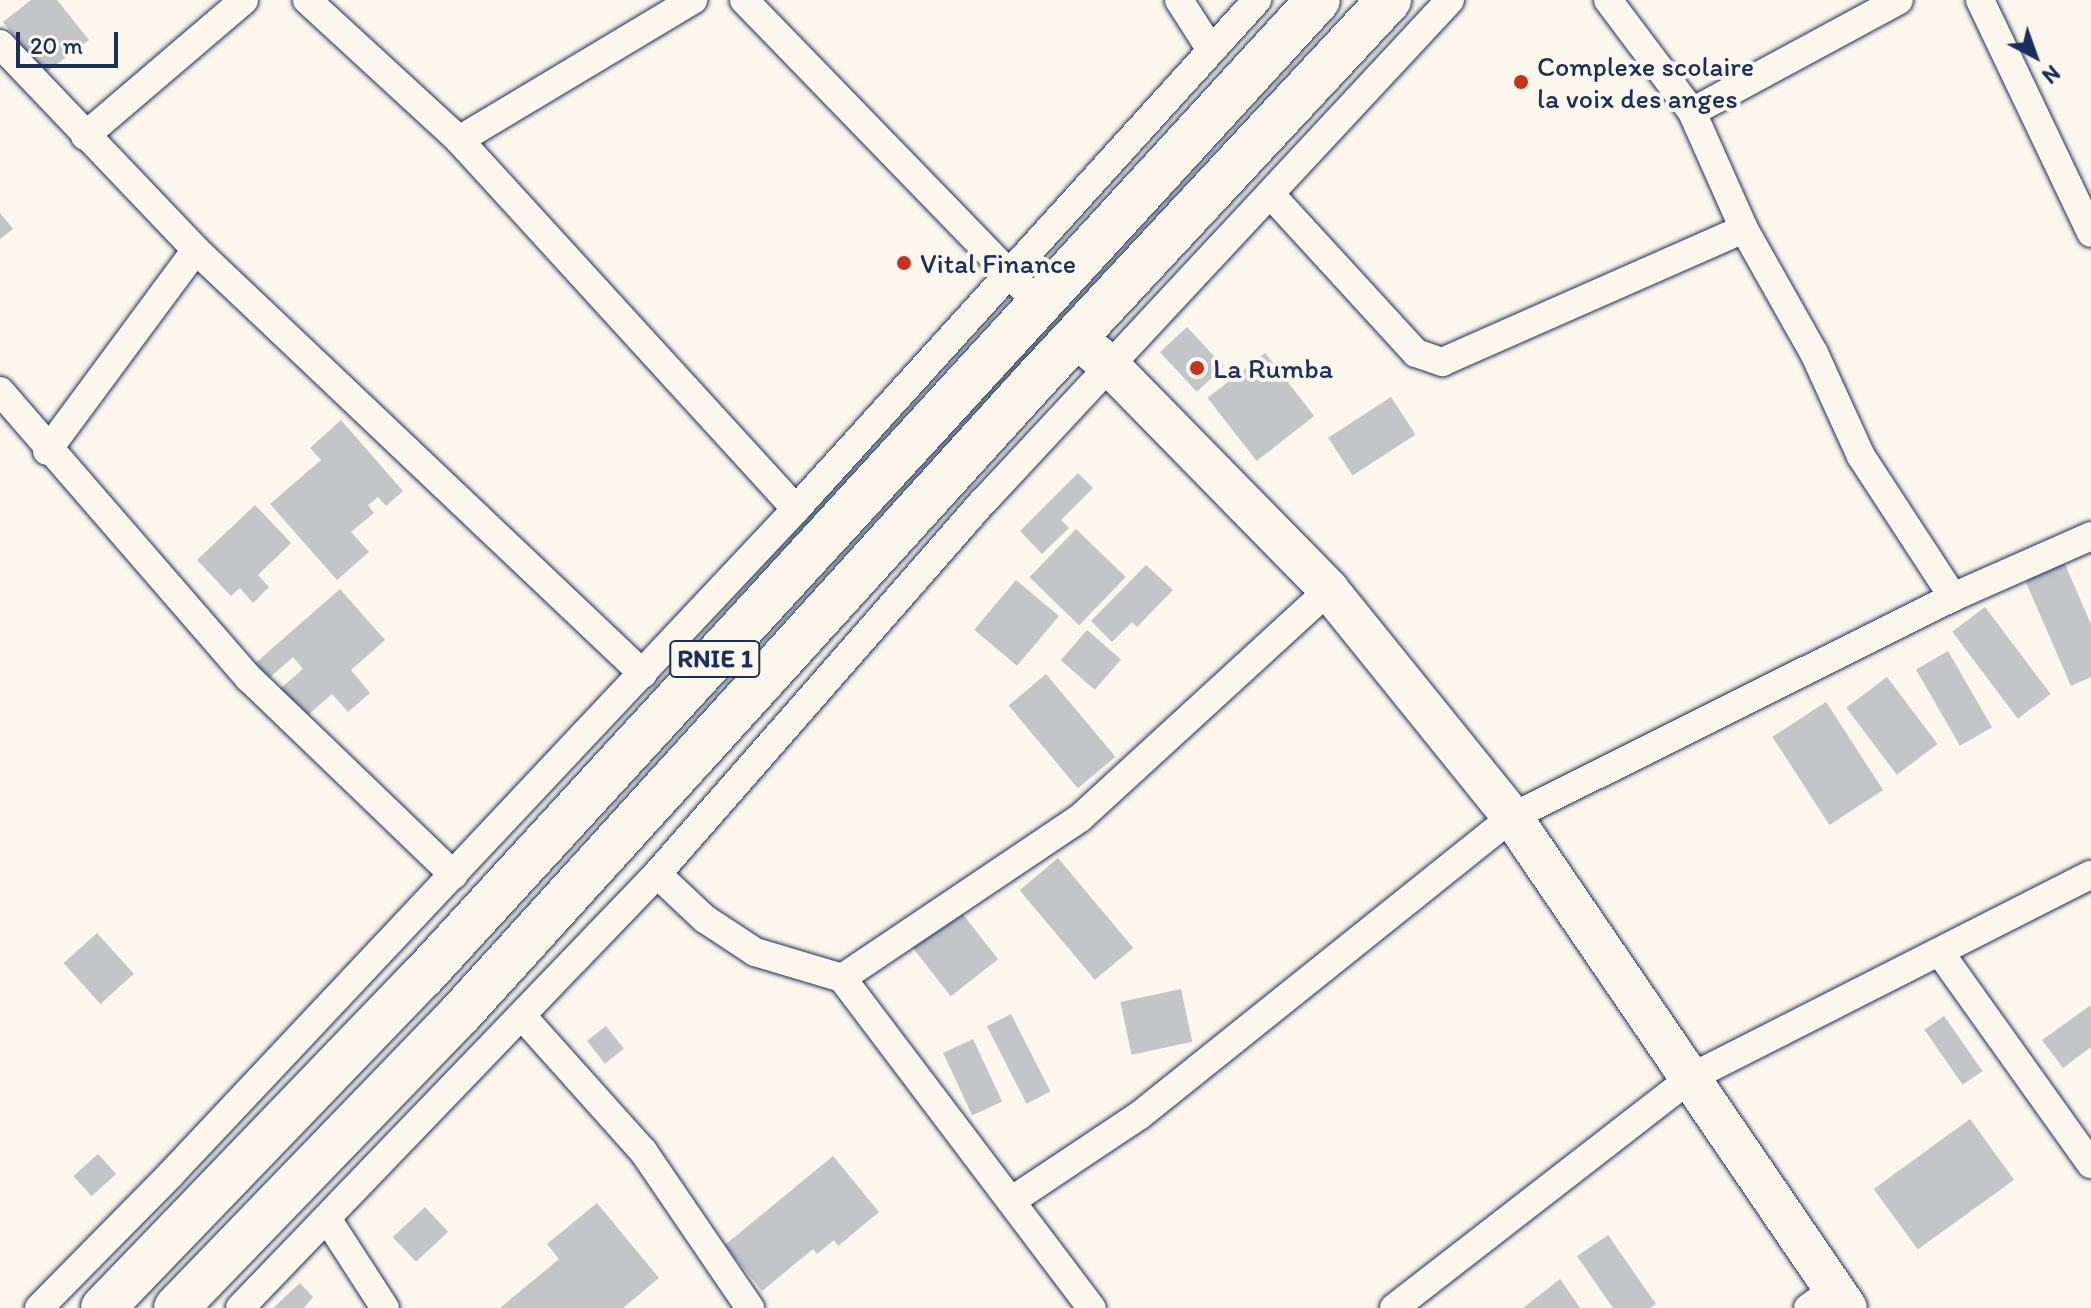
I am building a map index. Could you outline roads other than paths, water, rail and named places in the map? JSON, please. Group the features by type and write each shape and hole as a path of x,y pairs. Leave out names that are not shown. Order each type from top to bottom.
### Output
{"highway":[{"name":"RNIE 1","path":"103,1308 434,965 1023,289 1318,0"},
{"name":"RNIE 1","path":"176,1308 460,1014 1075,337 1389,0"}],"main road":[{"path":"1075,337 1109,365 1329,590 1512,817 1690,1078 1830,1302"}],"street":[{"path":"85,136 244,0"},
{"path":"307,0 459,140 796,509"},
{"path":"459,140 693,0"},
{"path":"744,0 1023,289"},
{"path":"1179,0 1211,50"},
{"path":"39,1308 454,875 796,509 1023,289 1211,50 1257,0"},
{"path":"240,1308 328,1220 657,874 1109,365 1272,196 1450,0"},
{"path":"1608,0 1692,112 1744,229 1814,353 1861,456 1953,597"},
{"path":"1692,112 1899,0"},
{"path":"1980,0 2091,233"},
{"path":"0,44 196,250 643,674"},
{"path":"1272,196 1416,353 1442,362 1744,229"},
{"path":"47,451 196,250"},
{"path":"0,391 47,451 249,678 454,875"},
{"path":"1011,1201 1140,1115 1512,817 1953,597 2091,536"},
{"path":"842,978 1080,818 1329,590"},
{"path":"657,874 705,919 755,952 842,978 1092,1308"},
{"path":"1394,1308 1690,1078 1941,954 2091,875"},
{"path":"1941,954 2091,1164"},
{"path":"523,1017 643,1151 750,1308"},
{"path":"328,1220 385,1308"}],"place":[{"name":"Complexe scolaire la voix des anges","path":"1521,82"},
{"name":"Vital Finance","path":"904,263"},
{"name":"La Rumba","path":"1197,368"}]}
